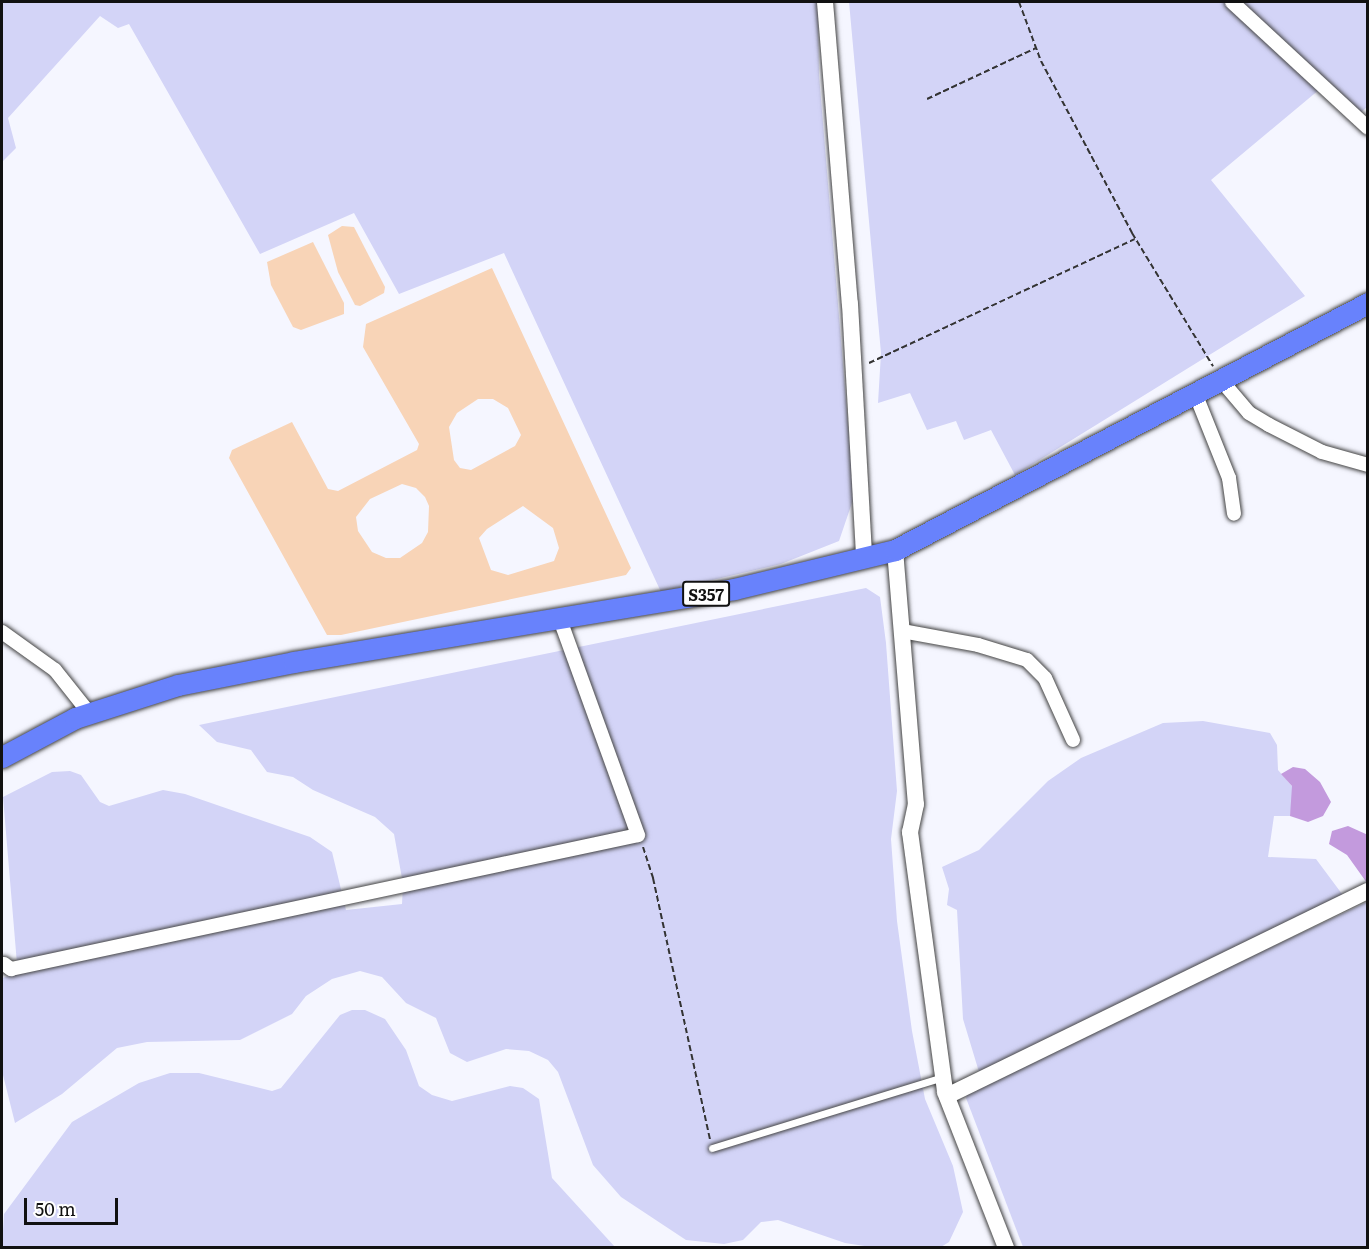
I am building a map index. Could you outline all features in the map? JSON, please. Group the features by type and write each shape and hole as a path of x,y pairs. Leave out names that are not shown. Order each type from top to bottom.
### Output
{"main road":[{"name":"S357","path":"2,758 90,714 178,685 294,662 734,589 895,550 1368,303"}],"street":[{"path":"825,2 854,370 864,556"},
{"path":"1232,2 1368,128"},
{"path":"1221,380 1249,412 1269,425 1322,452 1368,465"},
{"path":"1195,393 1229,478 1234,514"},
{"path":"895,550 916,804 910,832 943,1077 947,1096 1006,1248"},
{"path":"4,964 11,969 638,835 560,619"},
{"path":"902,631 978,645 1027,660 1044,678 1072,740"},
{"path":"2,632 55,670 90,714"},
{"path":"947,1096 1368,891"}],"lane":[{"path":"712,1148 943,1077"}],"path":[{"path":"1019,2 1036,48 1136,239 1221,380"},
{"path":"927,99 1036,48"},
{"path":"854,370 1136,239"},
{"path":"638,835 653,878 712,1148"}],"shaded area":[{"path":"2,2 818,2 819,75 854,497 839,541 781,564 661,592 504,253 399,294 354,213 260,254 129,24 118,28 100,16 8,118 16,148 2,162"},
{"path":"849,2 1367,2 1367,107 1358,115 1326,84 1211,180 1305,296 1015,475 991,430 964,440 956,421 927,430 910,393 878,403 881,353"},
{"path":"342,226 354,227 385,287 384,293 360,306 355,305 338,272 328,235"},
{"path":"313,242 344,303 344,314 301,330 293,327 271,285 267,262"},
{"path":"492,268 631,568 626,575 341,635 327,635 229,458 232,450 292,422 328,489 338,491 417,450 419,444 363,347 366,324","holes":["478,399 493,399 508,408 521,435 515,446 471,470 460,468 454,460 449,427 457,413","402,484 416,488 425,497 429,506 428,532 422,543 400,558 386,558 372,552 358,531 356,517 370,499","523,506 553,528 559,548 554,561 508,575 491,570 479,538 487,529"]},
{"path":"866,588 880,597 886,643 897,791 891,839 897,921 912,1031 925,1099 953,1166 963,1212 949,1242 941,1247 871,1247 845,1243 778,1220 761,1222 743,1240 724,1244 686,1240 621,1197 593,1165 558,1072 548,1060 529,1051 506,1049 467,1062 450,1053 436,1018 406,1003 382,977 360,971 332,979 306,996 292,1014 240,1040 147,1042 117,1048 62,1094 15,1123 2,1071 2,978 13,975 17,964 3,797 52,772 70,771 81,775 100,802 109,806 163,790 185,794 310,837 332,852 346,910 402,904 403,884 394,834 375,817 313,790 293,777 267,772 251,750 217,742 199,725"},
{"path":"1203,721 1270,733 1277,745 1278,770 1292,786 1292,806 1290,816 1274,816 1268,857 1316,859 1345,898 979,1072 963,1019 957,910 947,905 949,889 942,867 979,850 1048,781 1081,758 1163,723"},
{"path":"1293,767 1305,769 1320,782 1331,802 1323,816 1308,822 1290,816 1292,786 1281,774"},
{"path":"1348,826 1368,835 1367,883 1347,855 1329,844 1332,831"},
{"path":"1367,902 1367,1247 1023,1247 966,1098 968,1090"},
{"path":"352,1010 365,1010 385,1019 406,1050 419,1086 432,1095 452,1101 510,1086 523,1088 539,1099 552,1178 615,1247 2,1247 4,1214 72,1122 139,1083 170,1073 199,1073 272,1091 281,1088 340,1015"}]}
